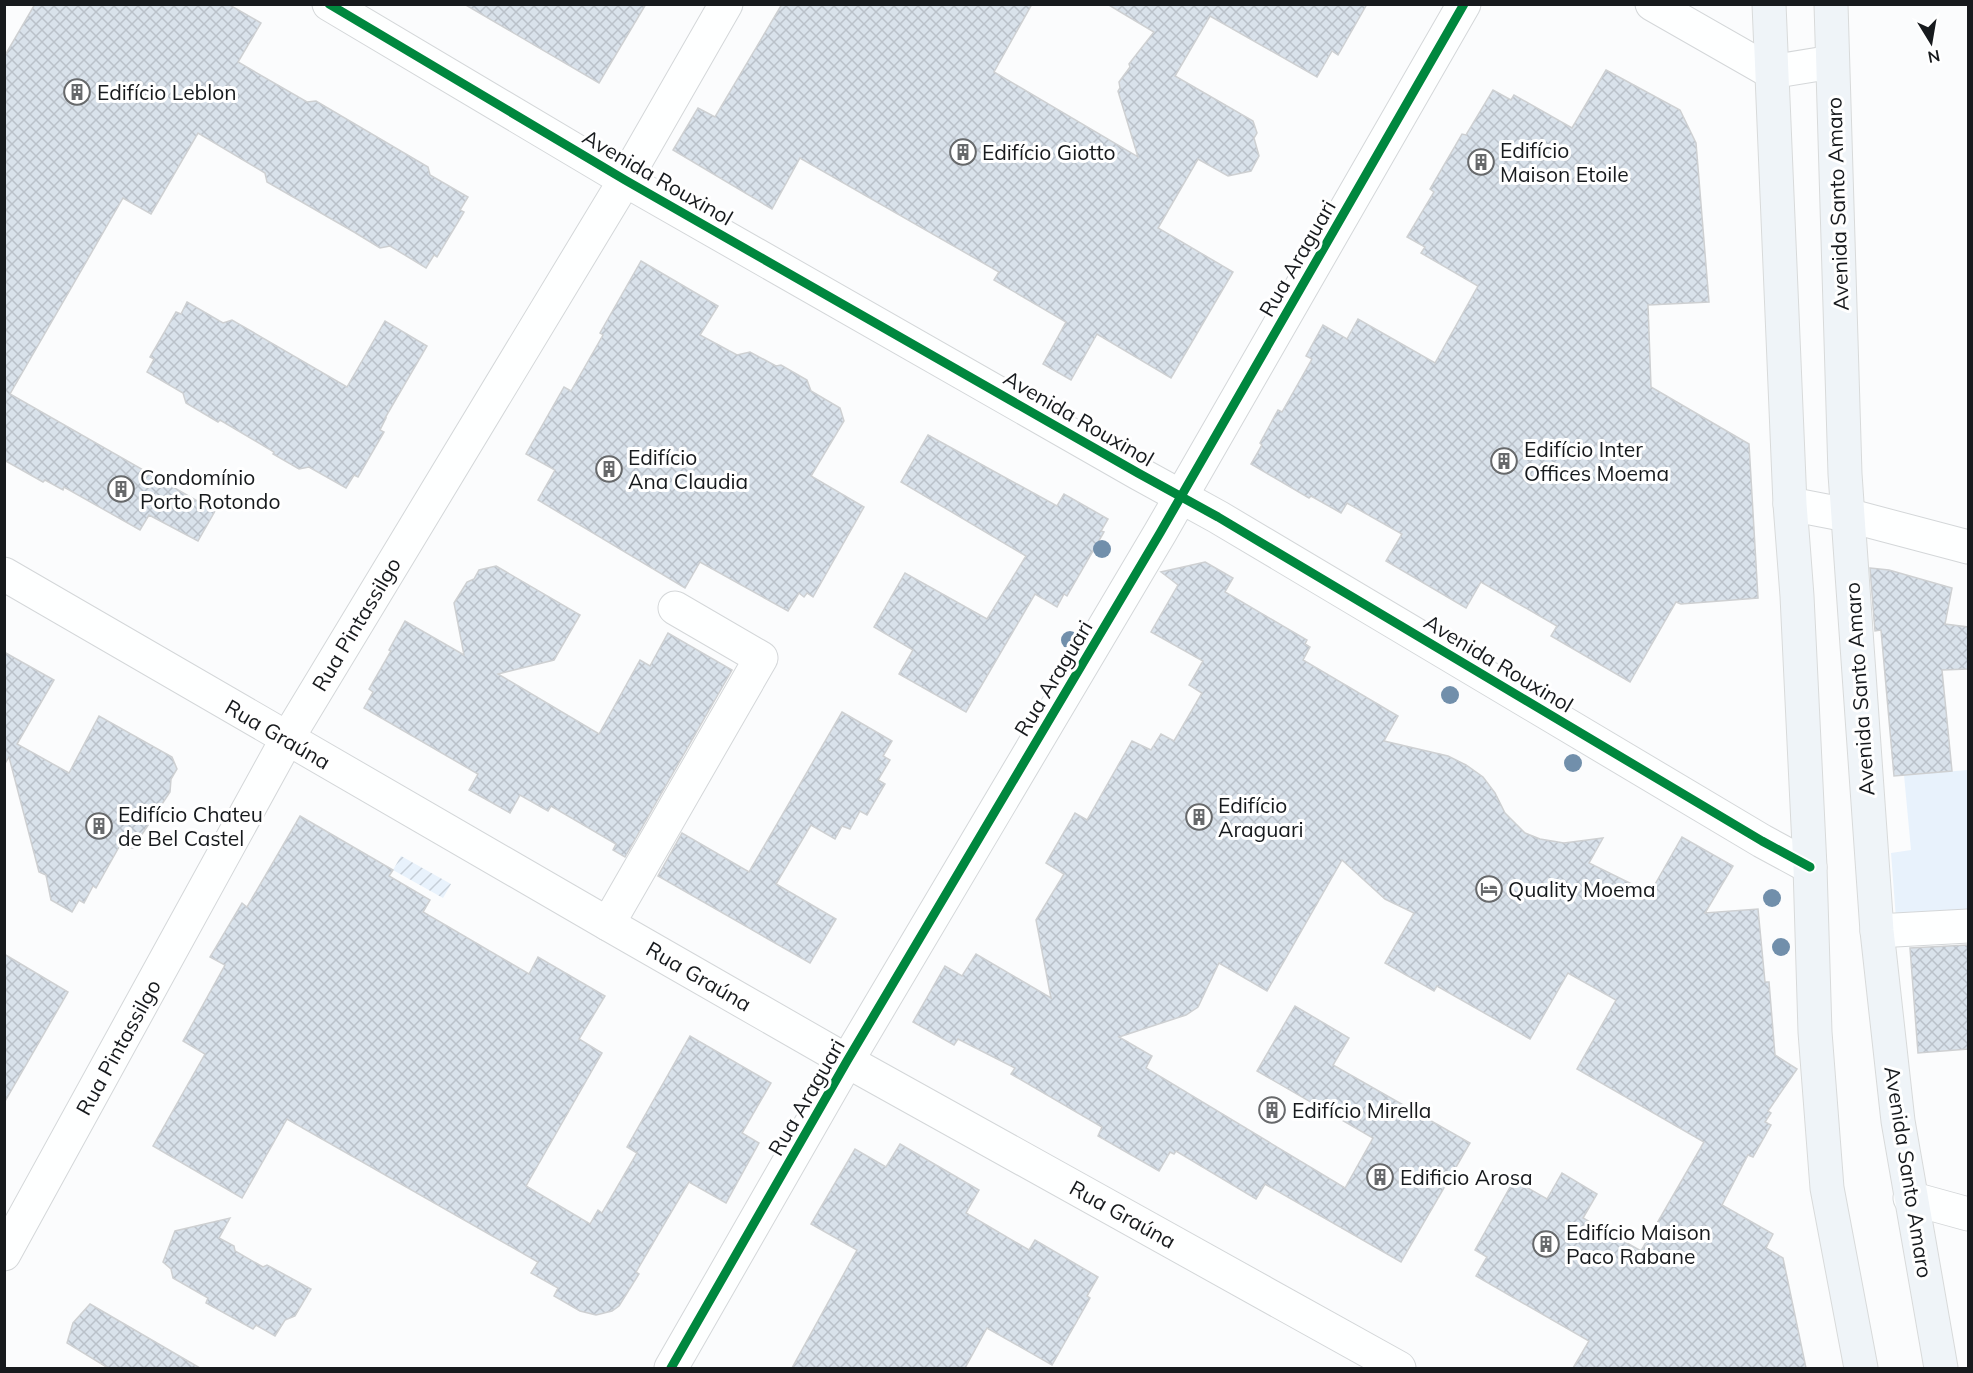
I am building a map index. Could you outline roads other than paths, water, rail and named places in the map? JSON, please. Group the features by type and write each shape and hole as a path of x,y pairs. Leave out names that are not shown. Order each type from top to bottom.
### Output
{"main road":[{"path":"1769,4 1790,504 1797,596 1810,867 1815,1032 1827,1188 1861,1368"},
{"name":"Avenida Santo Amaro","path":"1831,4 1847,515 1876,931 1898,1120 1941,1368"}],"street":[{"name":"Avenida Rouxinol","path":"329,4 625,180 1181,496 1810,867"},
{"name":"Rua Pintassilgo","path":"4,1254 287,739 625,180 726,4"},
{"name":"Rua Araguari","path":"671,1368 847,1061 1181,496 1464,4"},
{"path":"1652,4 1771,72 1832,62"},
{"path":"1790,504 1847,515 1968,548"},
{"name":"Rua Graúna","path":"4,574 847,1061 1399,1368"},
{"path":"608,924 761,658 675,608"},
{"path":"1876,931 1968,926"},
{"path":"1910,1198 1968,1214"}],"place":[{"name":"Edifício Leblon","path":"77,92"},
{"name":"Edifício Giotto","path":"963,152"},
{"name":"Edifício Maison Etoile","path":"1481,162"},
{"name":"Edifício Inter Offices Moema","path":"1504,461"},
{"name":"Edifício Ana Claudia","path":"609,469"},
{"name":"Condomínio Porto Rotondo","path":"121,489"},
{"name":"Edifício Araguari","path":"1199,817"},
{"name":"Edifício Chateu de Bel Castel","path":"99,826"},
{"name":"Quality Moema","path":"1489,889"},
{"name":"Edifício Mirella","path":"1272,1110"},
{"name":"Edificio Arosa","path":"1380,1177"},
{"name":"Edifício Maison Paco Rabane","path":"1546,1244"}]}
